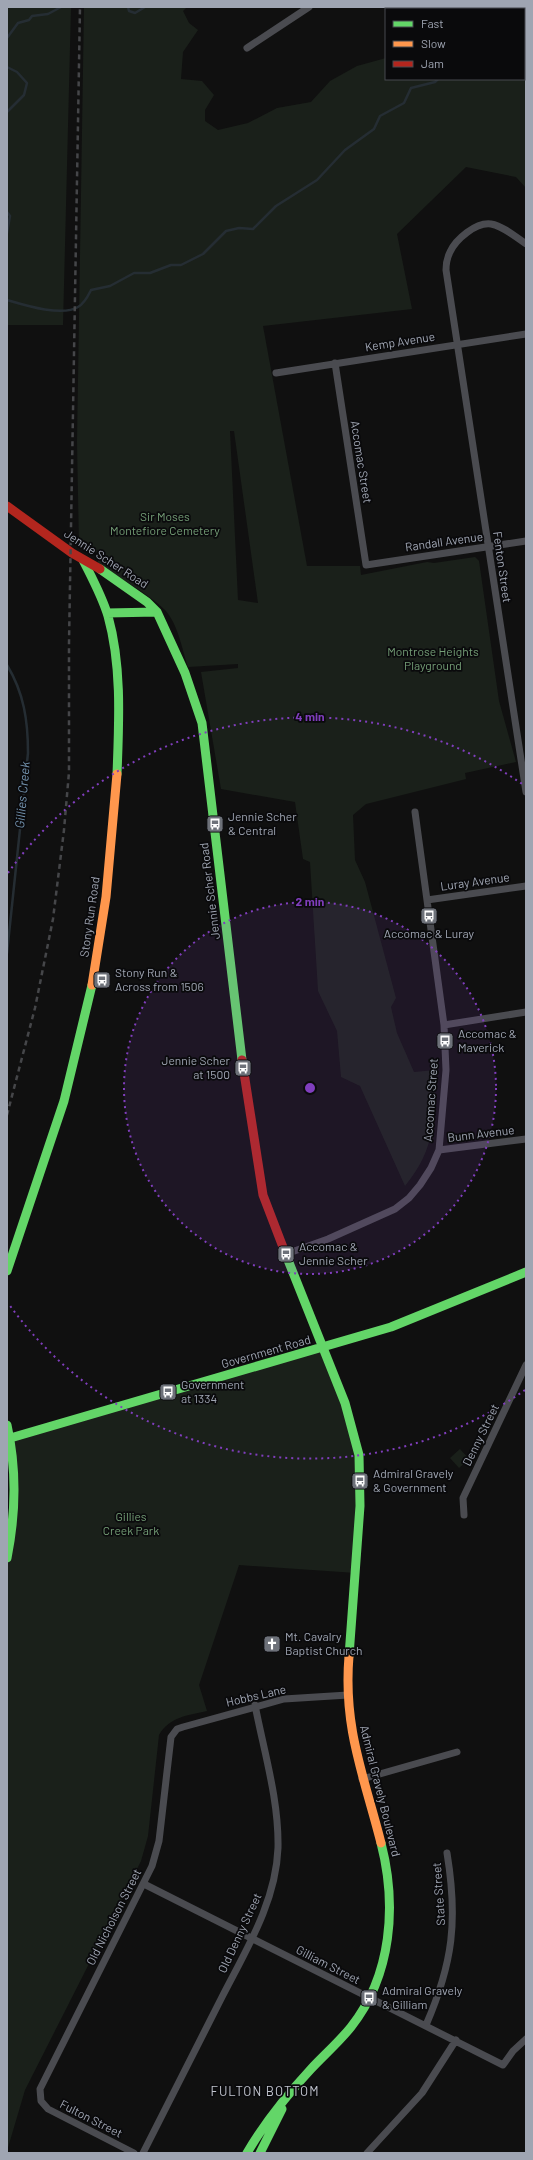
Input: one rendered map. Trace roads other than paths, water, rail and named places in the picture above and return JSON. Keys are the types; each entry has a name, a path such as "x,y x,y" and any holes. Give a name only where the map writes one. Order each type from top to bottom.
{"street":[{"path":"247,48 309,7"},
{"name":"Fenton Street","path":"526,244 494,225 484,224 471,231 452,249 447,261 446,270 526,792"},
{"name":"Kemp Avenue","path":"276,373 526,334"},
{"name":"Accomac Street","path":"335,363 366,565"},
{"name":"Jennie Scher Road","path":"7,506 83,560 116,579 147,602 157,612 185,673 202,723 246,1090 263,1195 321,1348"},
{"name":"Randall Avenue","path":"366,565 526,541"},
{"name":"Stony Run Road","path":"7,1271 71,1075 86,1012 107,888 114,820 118,717 116,662 107,613 83,560"},
{"path":"107,613 157,612"},
{"name":"Accomac Street","path":"286,1254 328,1239 395,1209 409,1198 420,1185 431,1168 439,1150 446,1070 444,1025 415,812"},
{"name":"Luray Avenue","path":"426,900 526,886"},
{"path":"444,1025 526,1012"},
{"name":"Bunn Avenue","path":"439,1150 526,1139"},
{"name":"Government Road","path":"9,1438 391,1327 526,1272"},
{"name":"Admiral Gravely Boulevard","path":"247,2153 262,2127 289,2094 340,2040 369,1998 380,1972 387,1945 390,1903 387,1867 351,1735 348,1695 347,1676 360,1513 359,1456 350,1418 321,1348"},
{"name":"Denny Street","path":"464,1515 463,1498 526,1365"},
{"path":"7,1425 16,1495 14,1520 7,1558"},
{"name":"Hobbs Lane","path":"173,1732 183,1726 255,1705 284,1699 348,1695"},
{"name":"Old Denny Street","path":"143,2153 252,1938 268,1900 276,1865 278,1848 276,1812 255,1705"},
{"name":"Old Nicholson Street","path":"41,2101 42,2085 152,1866 159,1841 169,1743 173,1732"},
{"path":"362,1779 456,1752"},
{"name":"State Street","path":"426,2026 444,1978 453,1933 452,1885 447,1853"},
{"name":"Gilliam Street","path":"144,1884 503,2065 513,2050 526,2039"},
{"path":"367,2153 422,2093 456,2040"},
{"name":"Admiral Gravely Boulevard","path":"260,2153 289,2094"},
{"name":"Fulton Street","path":"41,2101 48,2109 134,2153"}],"waterway":[{"path":"7,38 18,23 29,20 32,16 48,14 61,7"},
{"path":"128,7 129,11 135,13 145,7"},
{"name":"Gillies Creek","path":"7,67 17,72 27,83 24,95 7,112"},
{"path":"7,300 43,309 63,311 71,310 83,304 91,290 110,286 134,273 150,273 171,265 181,265 203,254 226,231 239,228 253,229 276,206 317,180 345,150 374,129 380,116 404,103 411,88 435,82 437,80"},
{"name":"Gillies Creek","path":"7,212 10,216 7,233"},
{"name":"Gillies Creek","path":"7,665 17,686 24,708 28,753 7,953"}],"railway":[{"path":"7,1115 35,1008 53,919 64,830 69,772 69,643 80,7"}],"place":[{"name":"Jennie Scher & Central","path":"215,824"},
{"name":"Accomac & Luray","path":"429,916"},
{"name":"Stony Run & Across from 1506","path":"102,980"},
{"name":"Accomac & Maverick","path":"445,1041"},
{"name":"Jennie Scher at 1500","path":"243,1068"},
{"name":"Accomac & Jennie Scher","path":"286,1254"},
{"name":"Government at 1334","path":"168,1392"},
{"name":"Admiral Gravely & Government","path":"360,1481"},
{"name":"Mt. Cavalry Baptist Church","path":"272,1644"},
{"name":"Admiral Gravely & Gilliam","path":"369,1998"}],"district":[{"name":"FULTON BOTTOM","path":"265,2091"}],"park label":[{"name":"Sir Moses Montefiore Cemetery","path":"165,524"},
{"name":"Montrose Heights Playground","path":"433,659"},
{"name":"Gillies Creek Park","path":"131,1524"}]}
